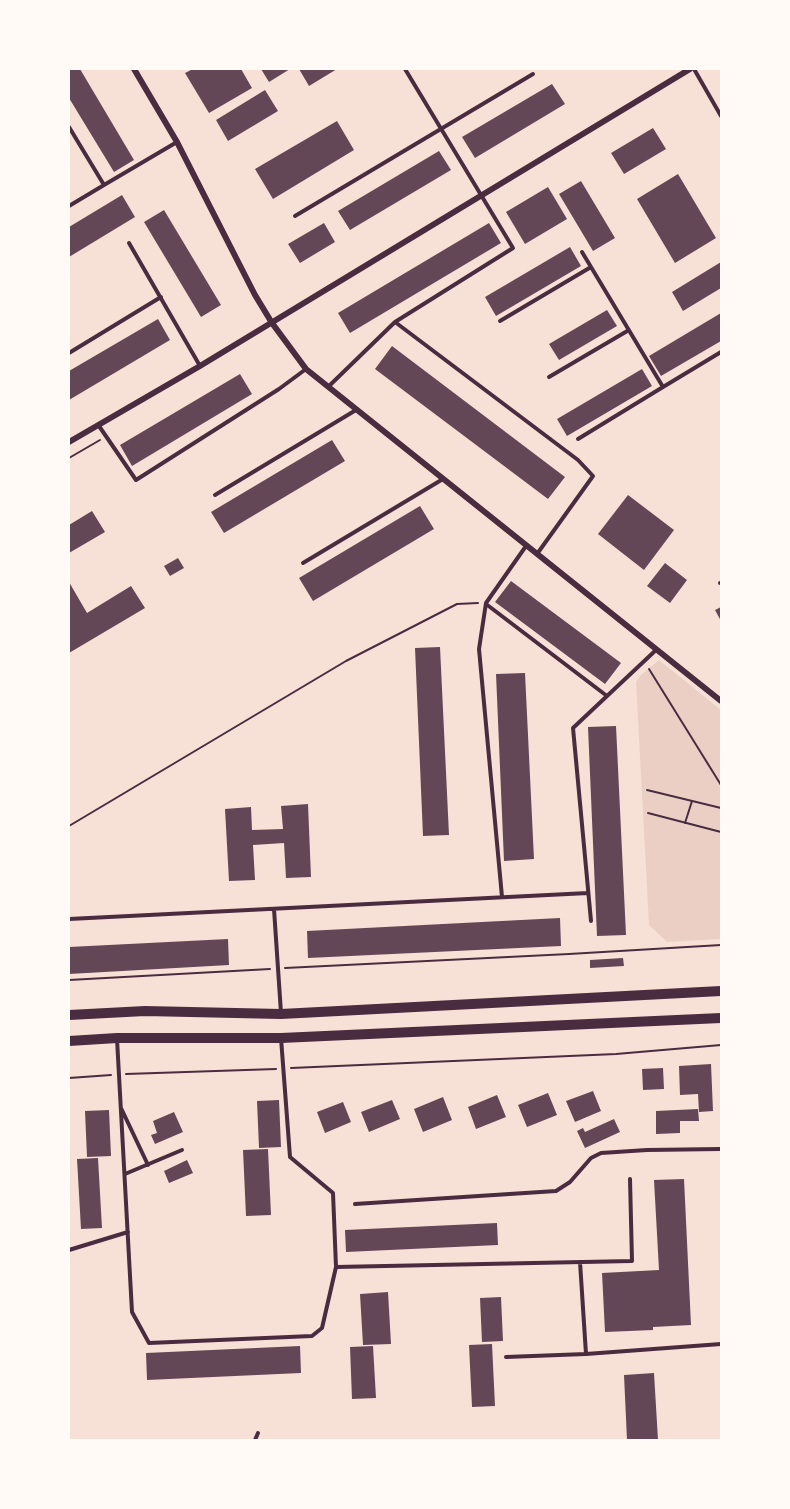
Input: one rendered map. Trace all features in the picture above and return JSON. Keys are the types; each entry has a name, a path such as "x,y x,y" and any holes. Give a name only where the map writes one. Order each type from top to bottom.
{"street":[{"path":"134,69 177,142 255,294 272,323 306,369 721,701"},
{"path":"69,442 272,323 692,69"},
{"path":"69,1015 145,1011 281,1014 721,991"},
{"path":"69,1041 117,1038 281,1038 721,1018"}],"lane":[{"path":"328,387 395,322 513,248 405,69"},
{"path":"692,69 721,116"},
{"path":"295,216 533,74"},
{"path":"69,127 105,185"},
{"path":"69,206 177,142"},
{"path":"129,243 200,366"},
{"path":"582,252 663,387"},
{"path":"500,321 591,267"},
{"path":"69,352 161,297"},
{"path":"395,322 578,460 592,476 537,554"},
{"path":"549,377 629,330"},
{"path":"578,439 721,352"},
{"path":"98,425 136,480 279,389 306,369"},
{"path":"214,495 357,410"},
{"path":"303,562 443,479"},
{"path":"502,897 479,649 486,603 526,546"},
{"path":"486,603 607,696"},
{"path":"591,921 573,728 656,650"},
{"path":"69,920 588,893"},
{"path":"274,909 281,1014"},
{"path":"117,1038 132,1312 149,1343 312,1336 318,1333 324,1322 336,1267 333,1193 290,1157 281,1038"},
{"path":"120,1106 148,1165"},
{"path":"355,1204 556,1191 570,1182 591,1158 601,1153 721,1149"},
{"path":"124,1174 182,1150"},
{"path":"336,1267 632,1261 630,1179"},
{"path":"69,1250 128,1232"},
{"path":"580,1262 586,1354"},
{"path":"506,1357 586,1354 721,1344"},
{"path":"255,1440 258,1433"}],"path":[{"path":"69,458 106,437"},
{"path":"69,826 346,661 457,603 486,603"},
{"path":"645,661 721,785"},
{"path":"647,790 721,808"},
{"path":"685,823 692,801"},
{"path":"648,813 721,832"},
{"path":"69,980 721,945"},
{"path":"69,1078 616,1054 721,1045"}],"shaded area":[{"path":"659,660 721,710 721,939 667,942 649,925 636,682"}],"building":[{"path":"69,69 80,69 134,160 114,172 69,98"},
{"path":"193,69 241,69 252,88 209,113 185,73"},
{"path":"261,69 290,69 269,82"},
{"path":"299,69 337,69 309,86"},
{"path":"552,84 565,104 475,158 462,137"},
{"path":"265,90 278,111 228,141 216,120"},
{"path":"337,121 354,150 273,199 255,169"},
{"path":"653,128 666,149 624,174 611,153"},
{"path":"439,151 451,170 350,230 338,211"},
{"path":"678,174 716,238 675,263 637,199"},
{"path":"581,181 615,238 593,251 559,194"},
{"path":"548,187 567,219 525,244 506,212"},
{"path":"122,195 135,217 69,257 69,227"},
{"path":"164,210 221,305 201,317 144,222"},
{"path":"324,223 335,242 300,263 288,244"},
{"path":"489,223 501,243 350,333 338,313"},
{"path":"570,247 581,266 496,316 485,297"},
{"path":"721,262 721,288 683,311 672,292"},
{"path":"607,310 617,326 559,360 549,344"},
{"path":"721,313 721,341 661,376 649,356"},
{"path":"158,319 170,340 69,400 69,371"},
{"path":"392,346 565,477 548,499 375,369"},
{"path":"642,369 652,386 567,436 557,419"},
{"path":"240,374 252,394 132,466 120,445"},
{"path":"332,440 345,461 224,533 211,512"},
{"path":"628,495 674,530 644,570 598,534"},
{"path":"420,506 434,529 313,601 299,578"},
{"path":"92,511 105,532 69,553 69,525"},
{"path":"178,558 184,568 170,576 164,566"},
{"path":"665,563 687,580 670,603 647,586"},
{"path":"511,581 621,663 605,684 495,602"},
{"path":"69,582 87,613 131,586 145,608 69,653"},
{"path":"721,607 721,621 715,610"},
{"path":"440,647 449,835 423,836 415,648"},
{"path":"525,673 534,859 504,861 496,674"},
{"path":"616,726 626,935 597,936 588,727"},
{"path":"308,804 311,877 286,878 284,843 253,845 255,880 229,881 225,809 251,807 252,830 283,829 281,806"},
{"path":"560,918 561,946 308,958 307,931"},
{"path":"228,939 229,965 69,974 69,947"},
{"path":"623,958 624,966 590,968 590,960"},
{"path":"711,1064 713,1111 699,1112 698,1094 680,1095 679,1066"},
{"path":"663,1068 664,1089 643,1090 642,1069"},
{"path":"593,1091 601,1111 575,1122 566,1101"},
{"path":"548,1093 557,1115 527,1127 518,1105"},
{"path":"497,1095 506,1117 476,1129 468,1107"},
{"path":"443,1097 452,1120 423,1132 414,1109"},
{"path":"279,1100 281,1147 259,1148 257,1101"},
{"path":"392,1100 400,1119 369,1132 361,1112"},
{"path":"343,1102 351,1122 325,1133 317,1112"},
{"path":"698,1109 699,1121 680,1121 680,1133 656,1134 656,1111"},
{"path":"109,1110 111,1156 87,1157 85,1111"},
{"path":"174,1112 183,1132 155,1144 151,1135 157,1133 153,1121"},
{"path":"614,1119 620,1132 585,1148 577,1131 583,1128 585,1132"},
{"path":"268,1149 271,1215 246,1216 243,1150"},
{"path":"98,1158 102,1228 81,1229 77,1159"},
{"path":"187,1160 193,1173 169,1183 164,1171"},
{"path":"684,1179 691,1325 653,1327 653,1330 605,1332 602,1273 659,1270 654,1180"},
{"path":"497,1223 498,1245 346,1252 345,1230"},
{"path":"388,1292 391,1344 363,1345 360,1294"},
{"path":"501,1297 503,1341 482,1342 480,1298"},
{"path":"492,1344 495,1406 472,1407 469,1345"},
{"path":"300,1346 301,1373 147,1380 146,1353"},
{"path":"373,1346 376,1398 352,1399 350,1347"},
{"path":"654,1373 658,1440 627,1440 624,1375"}]}
